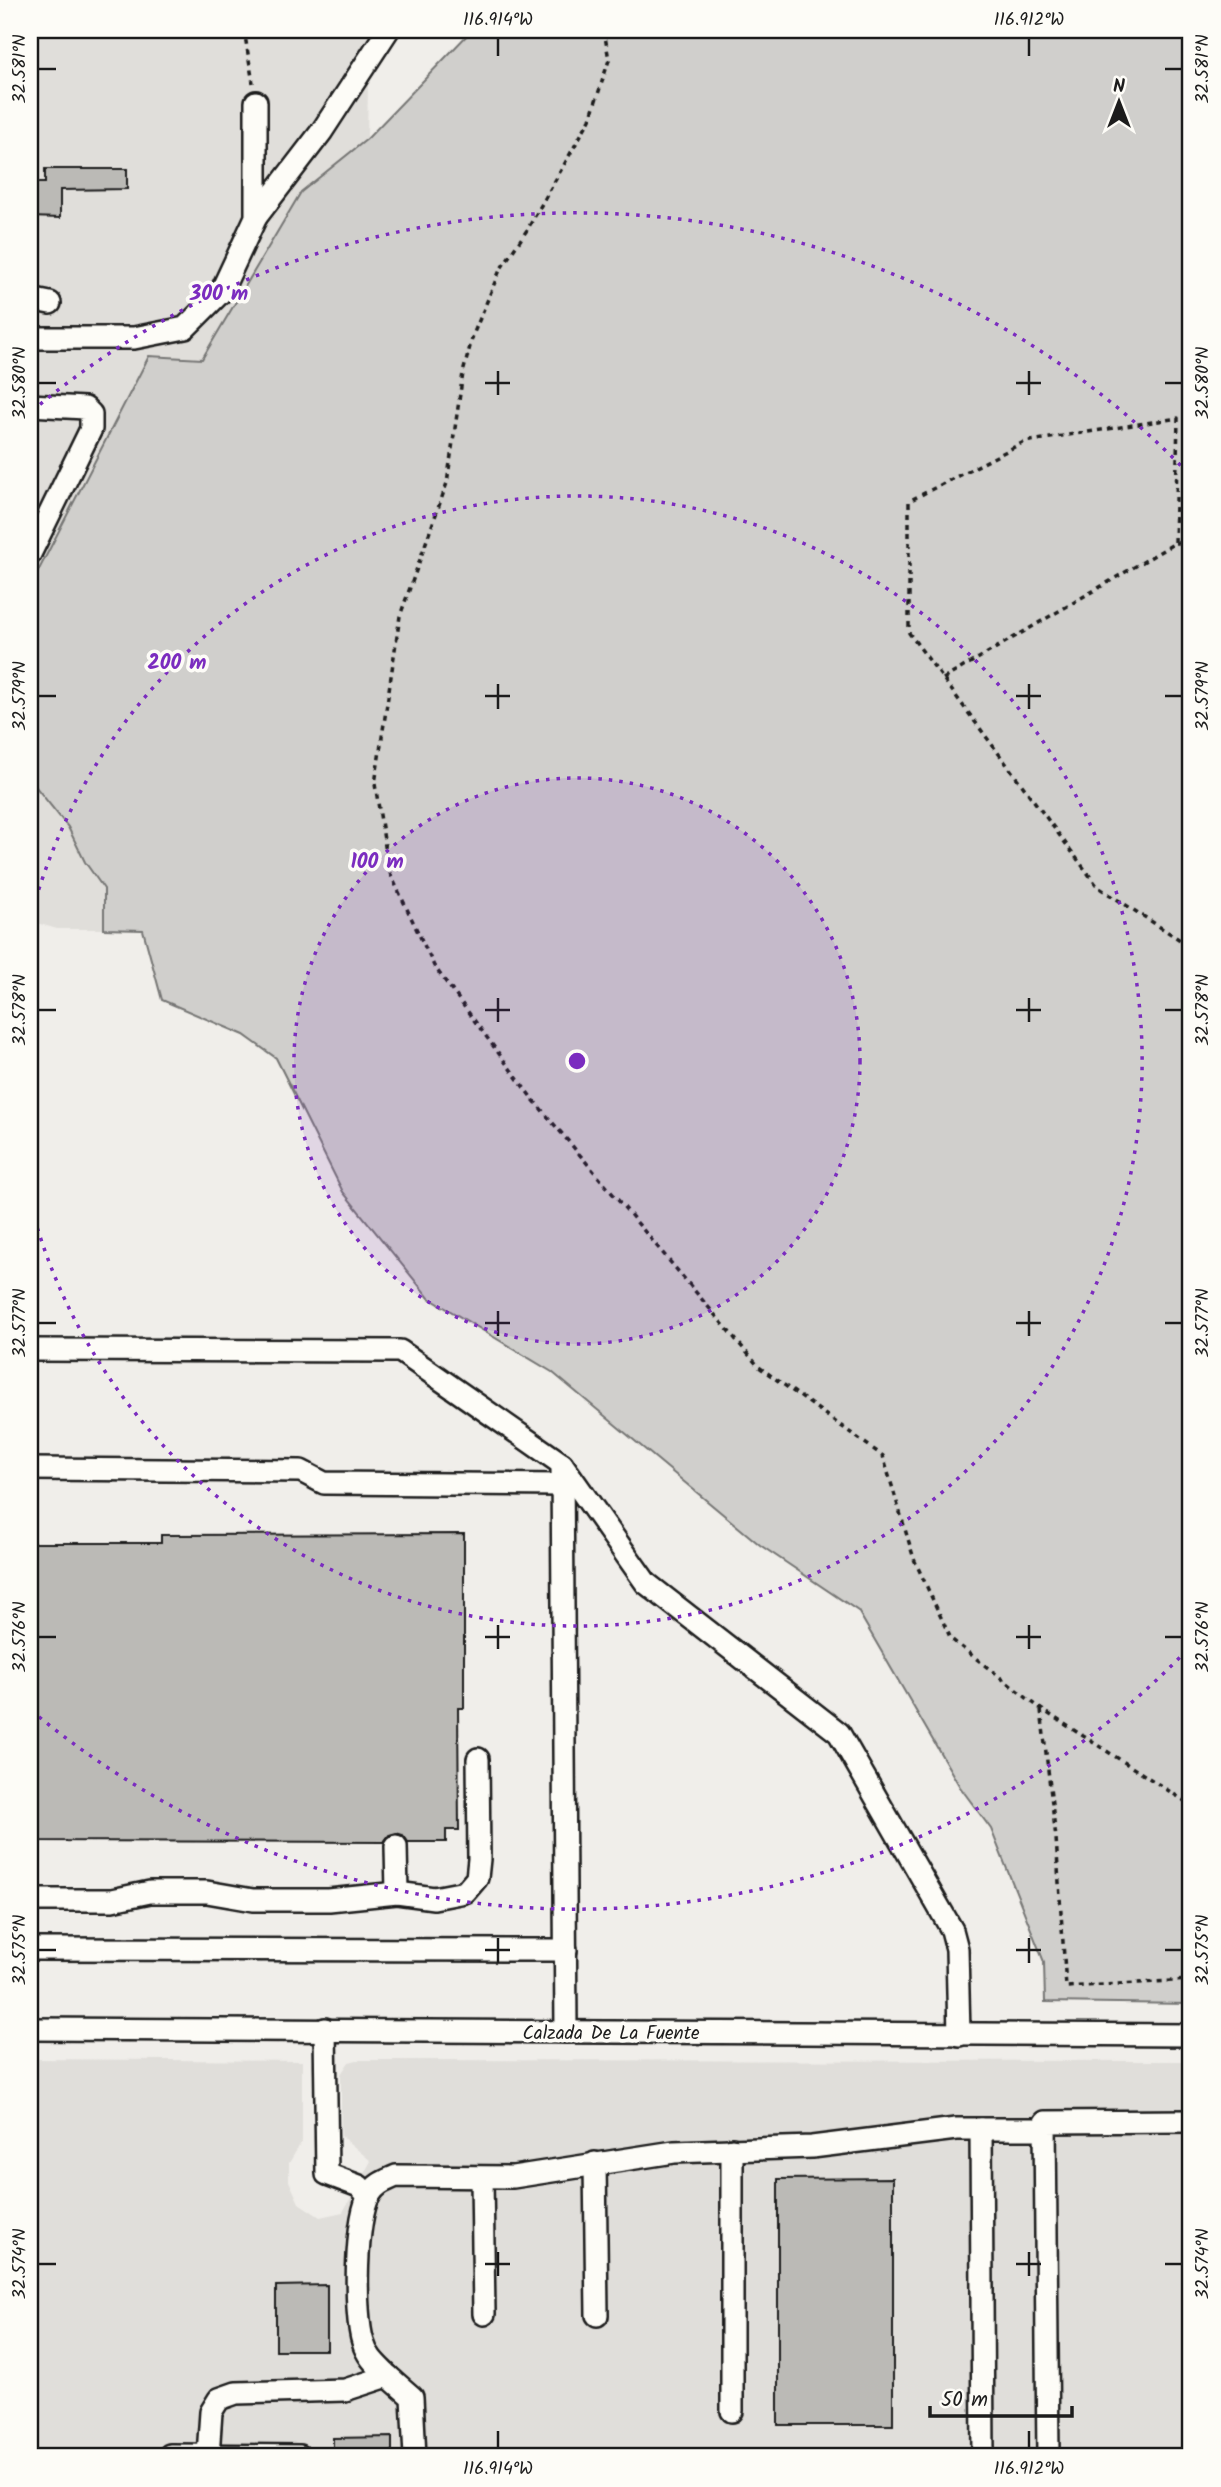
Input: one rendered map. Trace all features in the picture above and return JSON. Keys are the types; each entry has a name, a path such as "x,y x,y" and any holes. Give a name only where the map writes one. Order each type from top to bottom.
{"street":[{"path":"30,338 135,338 185,328 221,292 256,217 322,131 388,30"},
{"path":"256,102 256,217"},
{"path":"30,405 85,408 92,414 91,429 30,554"},
{"path":"30,1350 400,1351 563,1475 646,1583 839,1733 951,1930 957,1950 959,2035"},
{"path":"30,1469 301,1471 324,1483 563,1475"},
{"path":"563,1475 566,2032"},
{"path":"30,1900 112,1900 150,1892 207,1892 253,1900 329,1900 397,1893 434,1898 465,1892 477,1878 479,1859 478,1759"},
{"path":"396,1846 397,1893"},
{"path":"30,1949 566,1950"},
{"name":"Calzada De La Fuente","path":"30,2029 1191,2035"},
{"path":"325,2029 327,2174 359,2186 369,2196"},
{"path":"1048,2457 1045,2122 1191,2121"},
{"path":"981,2129 983,2457"},
{"path":"415,2457 412,2397 370,2358 362,2340 359,2223 369,2196 379,2183 396,2176 482,2179 674,2152 812,2147 914,2132 1034,2129"},
{"path":"732,2149 732,2411"},
{"path":"594,2163 597,2315"},
{"path":"482,2179 484,2314"},
{"path":"208,2455 211,2412 219,2399 236,2393 345,2390 388,2375"},
{"path":"170,2455 300,2456"}],"path":[{"path":"244,30 256,102"},
{"path":"604,30 609,60 590,118 527,230 500,270 480,315 463,373 447,482 400,616 375,784 389,871 434,966 531,1097 759,1367 883,1456 914,1559 951,1639 1041,1709 1191,1805"},
{"path":"1175,543 1178,418 1024,442 909,501 909,633 1098,887 1191,947"},
{"path":"943,679 1175,543 1191,543"},
{"path":"1041,1709 1056,1838 1066,1987 1191,1980"}],"shaded area":[{"path":"30,30 369,30 367,139 301,192 202,359 30,587"},
{"path":"472,30 1191,30 1191,2004 1045,2002 1044,1962 991,1829 960,1787 858,1611 760,1545 552,1372 429,1298 343,1192 276,1058 244,1035 162,1000 143,930 104,929 104,889 85,862 68,827 31,781 30,587 149,356 202,359 301,192 367,139"},
{"path":"30,762 32,781 68,827 85,862 104,889 104,929 57,929 30,921"},
{"path":"30,2059 302,2061 302,2141 289,2163 289,2181 299,2203 320,2217 343,2212 371,2161 341,2136 341,2074 349,2062 357,2060 1191,2061 1191,2457 30,2457"}],"building":[{"path":"45,169 127,169 127,189 60,190 60,218 30,217 30,183 45,183"},
{"path":"464,1534 464,1708 458,1708 459,1830 446,1830 446,1842 408,1842 403,1835 396,1833 389,1835 384,1842 30,1841 30,1543 161,1543 161,1535"},
{"path":"893,2178 893,2425 778,2425 778,2179"},
{"path":"327,2285 327,2350 276,2350 276,2286"},
{"path":"392,2437 392,2457 333,2457 333,2438"}]}
